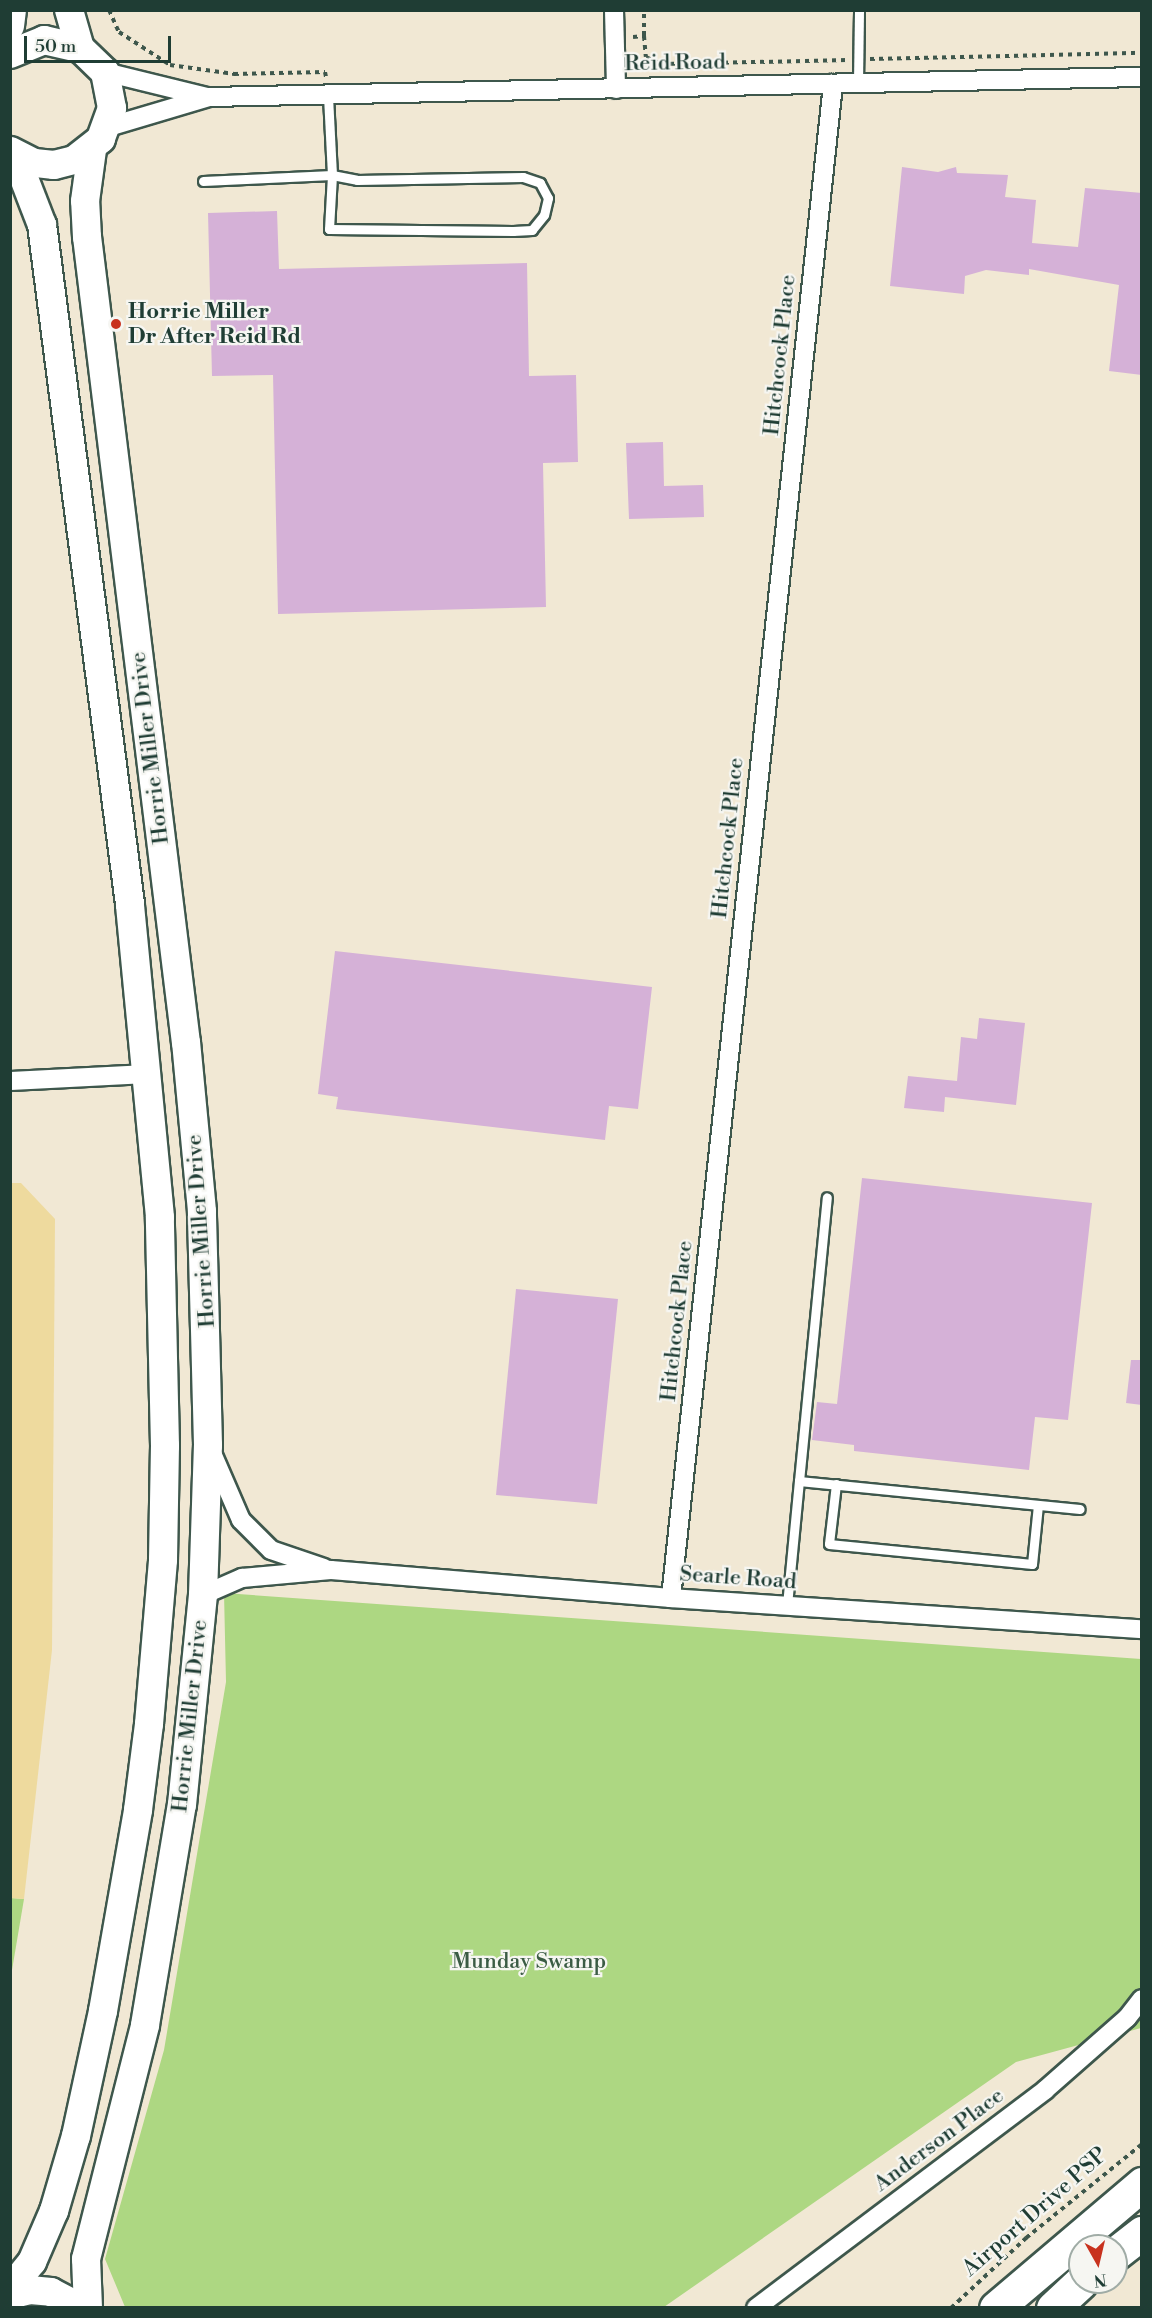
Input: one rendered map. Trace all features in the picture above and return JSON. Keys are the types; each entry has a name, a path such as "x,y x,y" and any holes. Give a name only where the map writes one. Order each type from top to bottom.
{"highway":[{"path":"996,2307 1142,2184"},
{"path":"1128,2244 1142,2233"},
{"path":"1053,2307 1068,2294"}],"main road":[{"path":"10,26 12,10"},
{"path":"69,10 80,48 105,72"},
{"path":"10,54 44,40 80,48"},
{"name":"Horrie Miller Drive","path":"88,2307 86,2259 145,2025 182,1806 203,1595 208,1445 202,1211 184,1031 87,237 85,201 112,90 105,72"},
{"name":"Horrie Miller Drive","path":"13,153 34,163 54,165 74,160 100,138"},
{"name":"Horrie Miller Drive","path":"10,2289 44,2240 76,2136 104,2011 138,1810 149,1724 163,1560 165,1446 160,1217 130,904 46,254 39,215 13,153"},
{"path":"10,2295 30,2290 51,2292 81,2307"}],"street":[{"path":"614,10 616,89"},
{"name":"Reid Road","path":"105,72 208,97 1142,77"},
{"name":"Hitchcock Place","path":"671,1598 833,84"},
{"name":"Reid Road","path":"100,138 208,97"},
{"path":"10,1081 148,1074"},
{"name":"Searle Road","path":"208,1445 241,1520 271,1550 331,1570"},
{"name":"Searle Road","path":"203,1595 242,1578 331,1570 671,1598 1142,1629"},
{"name":"Anderson Place","path":"756,2307 1045,2090 1126,2018 1142,1999"}],"lane":[{"path":"858,83 860,10"},
{"path":"203,181 332,175 368,180 523,177 540,183 548,198 544,215 532,230 335,232 329,229 332,175 328,95"},
{"path":"787,1605 827,1197"},
{"path":"799,1481 1080,1509"},
{"path":"836,1484 830,1544 1032,1564 1038,1505"}],"path":[{"path":"109,10 119,32 170,65 234,74 325,72 328,95"},
{"path":"644,10 646,57 661,64 1142,53"},
{"path":"614,37 644,36"},
{"name":"Airport Drive PSP","path":"951,2307 1044,2222 1142,2144"}],"green space":[{"name":"Munday Swamp","path":"224,1593 1141,1659 1141,2028 1016,2062 664,2307 125,2307 105,2259 164,2050 226,1682"},
{"path":"11,1898 24,1899 11,1976"}],"sand":[{"path":"11,1183 21,1183 55,1219 52,1650 24,1899 10,1898"}],"building":[{"path":"902,167 938,172 956,167 957,173 1008,175 1005,197 1036,200 1032,243 1078,247 1085,188 1142,193 1142,375 1109,371 1119,285 1029,269 1029,275 986,270 965,276 964,294 890,286"},
{"path":"277,211 279,269 527,263 529,376 576,375 578,462 543,463 546,607 278,614 273,375 212,376 208,213"},
{"path":"663,442 664,486 703,485 704,517 629,519 626,443"},
{"path":"335,951 652,987 638,1109 609,1106 605,1140 336,1109 338,1097 318,1094"},
{"path":"979,1018 1025,1023 1016,1105 945,1097 944,1112 904,1108 908,1076 957,1081 961,1037 977,1039"},
{"path":"862,1178 1092,1203 1068,1420 1035,1417 1029,1470 854,1451 854,1445 812,1440 817,1402 837,1404"},
{"path":"516,1289 618,1299 597,1504 496,1495"},
{"path":"1131,1360 1142,1360 1142,1405 1126,1403"}],"place":[{"name":"Horrie Miller Dr After Reid Rd","path":"116,324"}]}
